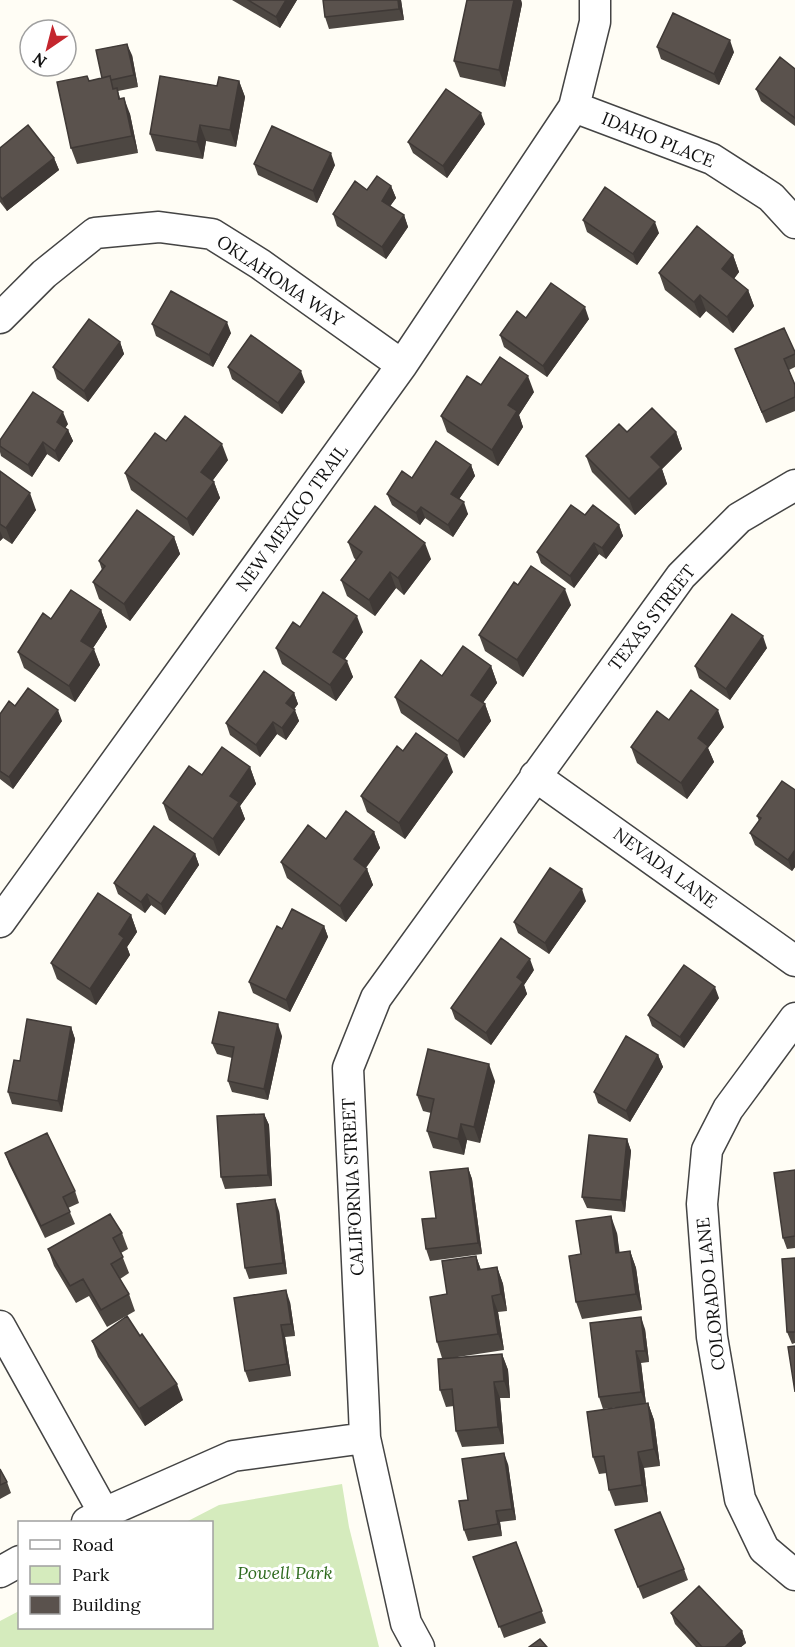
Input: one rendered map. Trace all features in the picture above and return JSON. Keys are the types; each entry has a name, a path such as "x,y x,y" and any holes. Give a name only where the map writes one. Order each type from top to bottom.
{"street":[{"name":"NEW MEXICO TRAIL","path":"0,922 402,365 574,107 595,22 595,0"},
{"name":"IDAHO PLACE","path":"574,107 712,159 771,197 795,223"},
{"name":"OKLAHOMA WAY","path":"0,318 44,274 95,233 159,227 212,234 260,264 402,365"},
{"name":"TEXAS STREET","path":"535,776 681,576 740,519 795,485"},
{"name":"NEVADA LANE","path":"535,776 795,961"},
{"name":"CALIFORNIA STREET","path":"419,1647 406,1623 365,1438 348,1068 376,998 535,776"},
{"name":"COLORADO LANE","path":"795,1018 728,1109 707,1150 702,1204 712,1337 740,1499 764,1549 795,1575"},
{"path":"0,1326 95,1518 233,1455 365,1438"},
{"path":"0,1572 18,1562"}],"green space":[{"name":"Powell Park","path":"342,1484 349,1527 379,1647 0,1647 0,1621 18,1612 18,1629 213,1629 213,1521 188,1521 219,1505"}],"building":[{"path":"248,0 286,0 276,17"},
{"path":"323,0 398,0 399,9 325,17"},
{"path":"467,0 514,0 499,70 454,61"},
{"path":"673,13 730,40 714,74 657,47"},
{"path":"127,44 134,75 111,80 110,76 102,78 96,50"},
{"path":"780,57 795,69 795,118 756,89"},
{"path":"87,76 89,81 110,76 113,89 117,88 119,99 124,98 132,136 71,148 57,82"},
{"path":"160,76 217,86 219,77 239,81 230,130 200,125 197,142 150,134"},
{"path":"446,89 481,113 443,166 408,142"},
{"path":"28,125 54,158 2,199 0,196 0,148"},
{"path":"272,126 331,153 313,191 254,164"},
{"path":"377,176 391,186 382,201 404,215 382,247 333,214 355,181 367,190"},
{"path":"605,187 655,222 633,254 583,220"},
{"path":"697,226 733,255 722,269 748,290 727,317 700,295 694,302 659,273"},
{"path":"551,283 585,307 543,366 500,335 517,311 526,318"},
{"path":"171,291 227,322 209,355 152,324"},
{"path":"89,319 120,342 84,391 53,367"},
{"path":"784,328 795,352 784,359 795,385 795,397 762,412 735,349"},
{"path":"251,335 301,371 278,403 228,367"},
{"path":"500,357 528,376 508,405 517,411 492,450 441,416 467,376 481,385"},
{"path":"33,392 63,412 57,422 68,430 55,451 43,442 28,465 0,446 0,440"},
{"path":"652,408 676,432 651,457 661,467 629,499 586,456 619,424 627,432"},
{"path":"185,416 222,444 201,472 214,482 187,519 125,473 155,433 166,441"},
{"path":"436,441 471,465 451,494 464,502 448,525 421,507 416,513 387,494 402,471 412,478"},
{"path":"0,471 30,493 6,528 0,524"},
{"path":"571,505 585,515 593,505 619,525 602,548 594,543 570,576 537,552"},
{"path":"375,506 425,543 398,578 390,572 369,600 341,580 362,552 348,542"},
{"path":"137,510 174,537 124,604 93,582 105,566 99,561"},
{"path":"531,566 565,589 517,660 479,635 514,582 518,585"},
{"path":"71,590 101,610 81,641 94,649 69,686 18,652 43,613 51,619"},
{"path":"323,592 357,616 333,652 347,661 330,685 276,648 293,622 300,627"},
{"path":"732,614 763,636 726,689 695,666"},
{"path":"463,646 491,666 471,695 485,704 458,741 395,697 421,660 442,676"},
{"path":"264,671 294,693 286,703 295,710 282,728 273,722 256,745 226,723"},
{"path":"28,688 58,710 9,777 0,771 0,714 9,701 15,706"},
{"path":"691,690 718,710 698,738 708,746 681,783 631,747 657,711 669,720"},
{"path":"416,733 447,755 399,823 361,796 397,746 403,751"},
{"path":"222,747 250,767 230,796 239,802 213,839 163,803 189,766 202,775"},
{"path":"782,781 795,790 795,850 788,860 750,833 761,818 757,816"},
{"path":"346,811 374,832 354,859 367,869 340,906 281,862 308,825 326,839"},
{"path":"154,826 195,854 161,904 147,894 141,902 114,883"},
{"path":"550,868 582,889 545,943 514,922"},
{"path":"98,893 131,915 119,934 124,938 90,989 51,963"},
{"path":"292,909 324,926 286,1000 249,982 277,926 282,929"},
{"path":"501,938 530,959 517,977 523,982 486,1033 451,1008"},
{"path":"684,965 715,987 680,1037 648,1015"},
{"path":"219,1012 278,1024 264,1089 228,1081 234,1047 212,1043"},
{"path":"27,1019 71,1027 58,1101 8,1092 14,1060 20,1061"},
{"path":"626,1036 658,1055 626,1111 594,1092"},
{"path":"428,1049 489,1064 474,1127 461,1124 458,1139 427,1131 434,1099 417,1095"},
{"path":"264,1114 268,1175 221,1177 217,1116"},
{"path":"47,1133 75,1191 63,1197 70,1212 41,1226 5,1153"},
{"path":"589,1135 627,1139 621,1200 582,1197"},
{"path":"468,1168 478,1243 426,1249 422,1219 436,1218 430,1172"},
{"path":"795,1170 795,1236 783,1238 774,1173"},
{"path":"275,1199 283,1263 245,1268 237,1204"},
{"path":"110,1214 122,1233 113,1238 123,1257 111,1264 129,1294 101,1310 83,1279 70,1286 48,1249"},
{"path":"611,1216 616,1253 630,1251 636,1294 576,1302 569,1256 581,1254 576,1221"},
{"path":"476,1256 478,1270 497,1267 501,1294 492,1296 498,1334 437,1342 430,1297 447,1294 442,1261"},
{"path":"795,1258 795,1332 787,1332 782,1259"},
{"path":"286,1290 291,1324 281,1325 287,1364 245,1371 234,1298"},
{"path":"127,1316 177,1384 139,1409 92,1341"},
{"path":"641,1317 645,1351 636,1351 641,1392 599,1397 590,1323"},
{"path":"795,1346 795,1392 788,1347"},
{"path":"502,1354 504,1381 494,1382 498,1427 456,1431 452,1389 440,1390 438,1359"},
{"path":"648,1403 654,1449 638,1452 642,1485 609,1490 604,1456 593,1457 587,1412"},
{"path":"504,1453 512,1509 496,1511 498,1524 464,1530 459,1501 468,1500 462,1459"},
{"path":"0,1469 7,1482 0,1485"},
{"path":"660,1512 684,1569 638,1587 615,1530"},
{"path":"516,1542 542,1611 499,1627 473,1557"},
{"path":"699,1586 742,1631 725,1647 702,1647 671,1613"},
{"path":"540,1639 547,1647 529,1647"}]}
